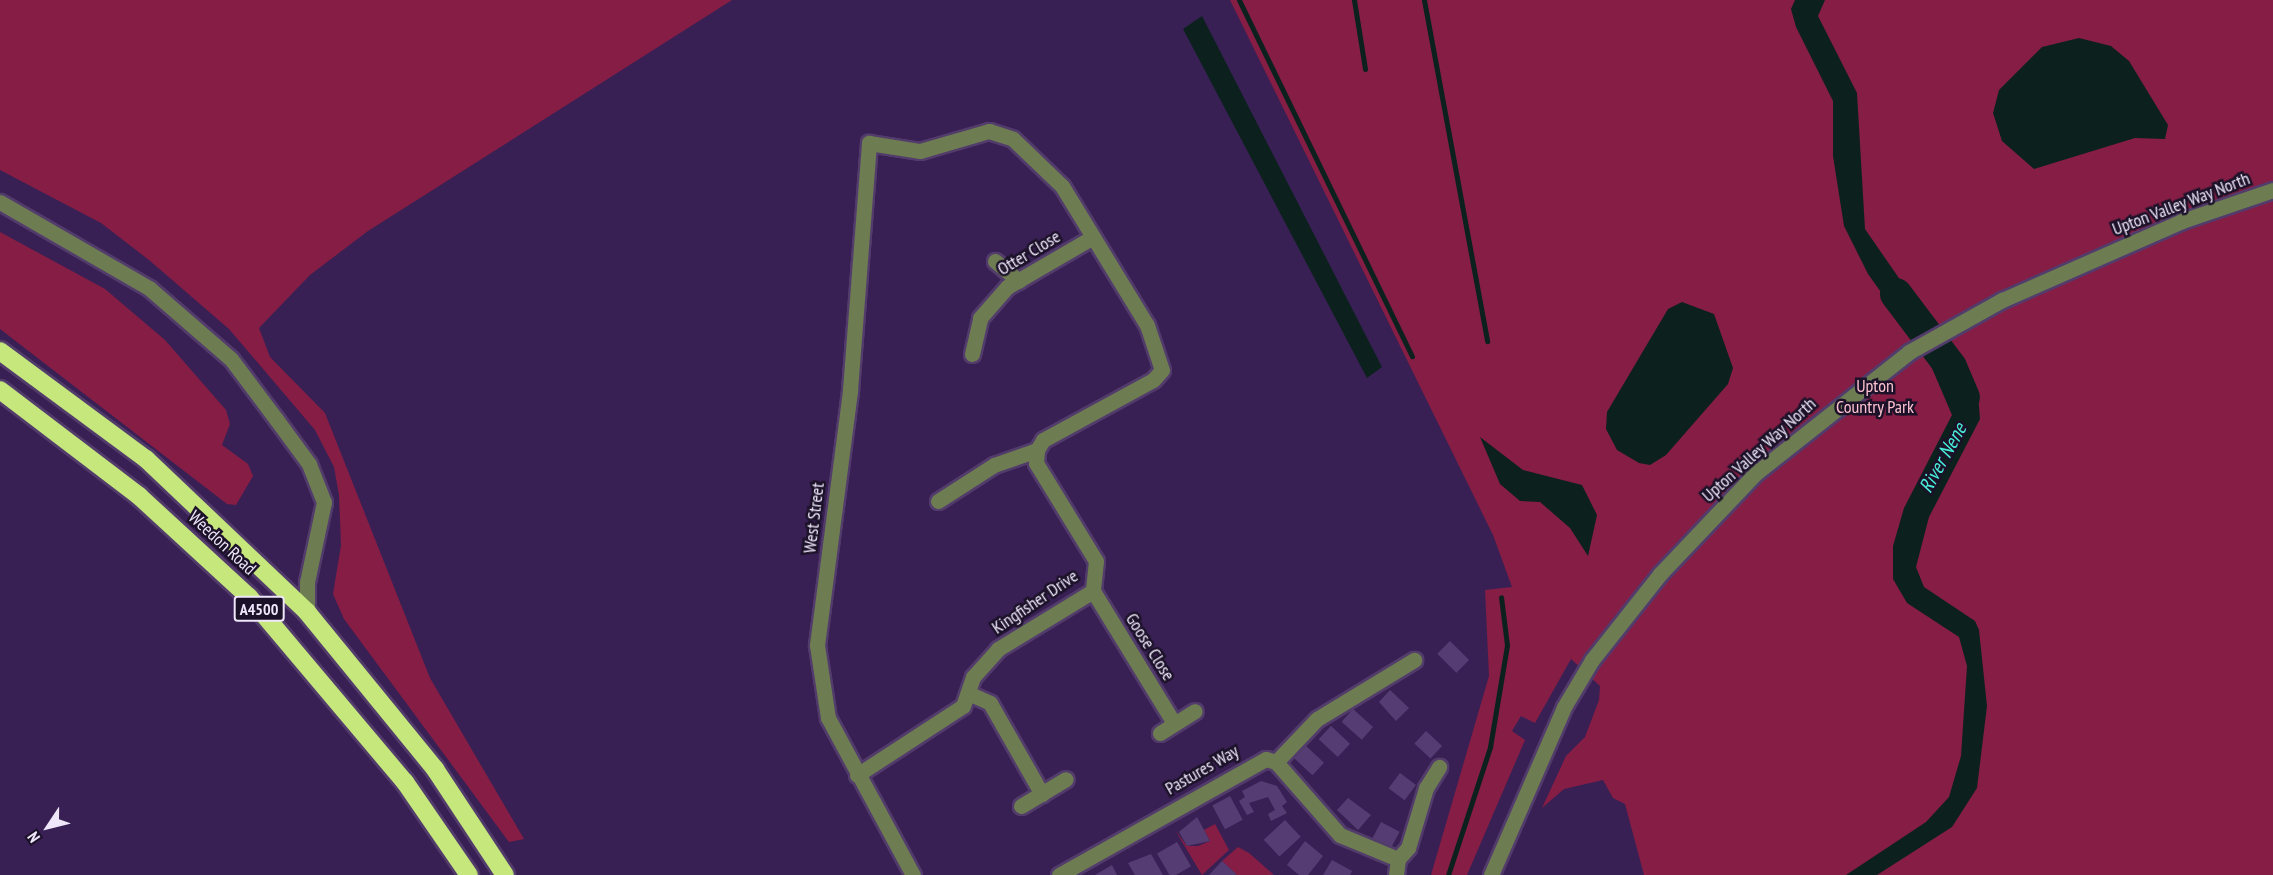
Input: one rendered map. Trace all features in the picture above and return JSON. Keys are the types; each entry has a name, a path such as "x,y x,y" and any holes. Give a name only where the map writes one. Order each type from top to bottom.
{"highway":[{"name":"Weedon Road","path":"0,351 146,459 307,612 435,769 505,875"},
{"name":"Weedon Road","path":"0,390 139,496 249,597 398,773 469,875"}],"street":[{"name":"West Street","path":"913,875 828,718 817,645 850,390 869,143 920,151 989,131 1013,139 1062,186 1093,237"},
{"name":"Upton Valley Way North","path":"1491,875 1564,707 1599,651 1660,574 1697,532 1803,432 1910,352 2061,274 2273,190"},
{"path":"0,202 149,288 231,359 276,419 309,464 324,502 307,582 307,612"},
{"name":"Otter Close","path":"972,354 972,336 989,305 1019,281 1093,237"},
{"path":"938,501 994,465 1037,450 1043,440 1153,380 1162,370 1147,325 1093,237"},
{"path":"995,261 1019,281"},
{"name":"Kingfisher Drive","path":"857,775 922,737 963,706 968,693 998,649 1093,591 1096,561 1036,463 1037,450"},
{"name":"Goose Close","path":"1093,591 1174,723"},
{"path":"1414,660 1317,719 1276,762 1340,836 1397,867 1408,848 1426,788 1439,767"},
{"path":"968,693 990,703 1042,794"},
{"path":"1160,733 1195,711"},
{"name":"Pastures Way","path":"1070,873 1252,763 1276,762"},
{"path":"1021,806 1066,779"}],"green space":[{"path":"0,0 732,0 368,231 310,275 259,328 270,357 325,413 430,678 524,839 509,842 344,619 333,594 341,545 339,495 334,467 315,430 229,329 149,260 101,223 0,170"},
{"name":"Upton Country Park","path":"1230,0 2273,0 2273,875 1644,875 1625,804 1613,798 1603,780 1564,789 1542,808 1566,756 1585,737 1599,700 1600,686 1571,659 1535,723 1521,716 1512,731 1525,740 1467,875 1431,875 1489,676 1485,590 1512,587 1493,535"},
{"path":"0,232 105,289 165,340 226,410 230,424 222,445 248,464 253,476 236,505 227,504 0,329"},
{"path":"1215,824 1229,850 1202,875 1175,830 1187,846 1198,846 1210,841 1204,830"},
{"path":"1238,847 1249,853 1274,875 1237,875 1222,861"}],"water":[{"path":"1795,0 1825,0 1818,16 1857,93 1865,229 1930,323 1911,334 1868,274 1844,226 1833,156 1833,101 1796,27 1791,9"},
{"path":"1202,16 1382,367 1367,378 1183,29"},
{"path":"2079,38 2111,46 2129,61 2168,125 2165,139 2135,138 2034,169 2002,141 1993,113 1999,90 2042,47"},
{"path":"1682,302 1714,314 1733,368 1728,384 1666,455 1650,465 1639,463 1617,450 1606,429 1607,412 1668,309"},
{"path":"1950,354 1978,394 1980,419 1929,517 1916,567 1924,587 1975,621 1979,630 1987,706 1977,788 1952,827 1877,875 1846,875 1926,822 1949,797 1961,756 1967,666 1959,637 1907,603 1893,579 1893,546 1904,508 1952,415 1931,366"},
{"path":"1480,437 1523,470 1582,485 1597,515 1588,556 1570,528 1540,502 1520,501 1500,484"}],"building":[{"path":"1450,641 1469,660 1456,673 1437,654"},
{"path":"1390,690 1409,708 1396,721 1379,702"},
{"path":"1353,709 1373,727 1362,740 1342,722"},
{"path":"1331,726 1350,744 1338,757 1319,739"},
{"path":"1426,731 1442,746 1430,758 1414,743"},
{"path":"1305,745 1324,763 1312,775 1293,757"},
{"path":"1400,773 1416,785 1405,800 1389,788"},
{"path":"1261,781 1277,786 1287,802 1282,806 1287,813 1271,821 1268,814 1275,810 1268,797 1249,803 1254,812 1247,815 1239,801 1245,797 1242,791"},
{"path":"1230,796 1243,820 1225,829 1212,805"},
{"path":"1348,798 1371,815 1358,830 1337,810"},
{"path":"1197,817 1210,841 1187,846 1179,832"},
{"path":"1285,820 1301,837 1279,857 1264,840"},
{"path":"1381,822 1400,832 1391,848 1373,838"},
{"path":"1305,841 1323,856 1308,875 1299,875 1287,865"},
{"path":"1177,842 1191,866 1176,875 1169,875 1157,854"},
{"path":"1151,854 1163,875 1135,875 1128,863"},
{"path":"1332,860 1352,871 1350,875 1323,875"},
{"path":"1222,861 1233,871 1237,875 1209,875"},
{"path":"1112,865 1117,875 1095,875"}],"waterway":[{"path":"1239,0 1412,356"},
{"path":"1354,0 1365,69"},
{"path":"1424,0 1487,341"},
{"name":"River Nene","path":"1896,294 1951,367 1964,397"},
{"path":"1448,875 1490,747 1507,645 1501,597"}]}
